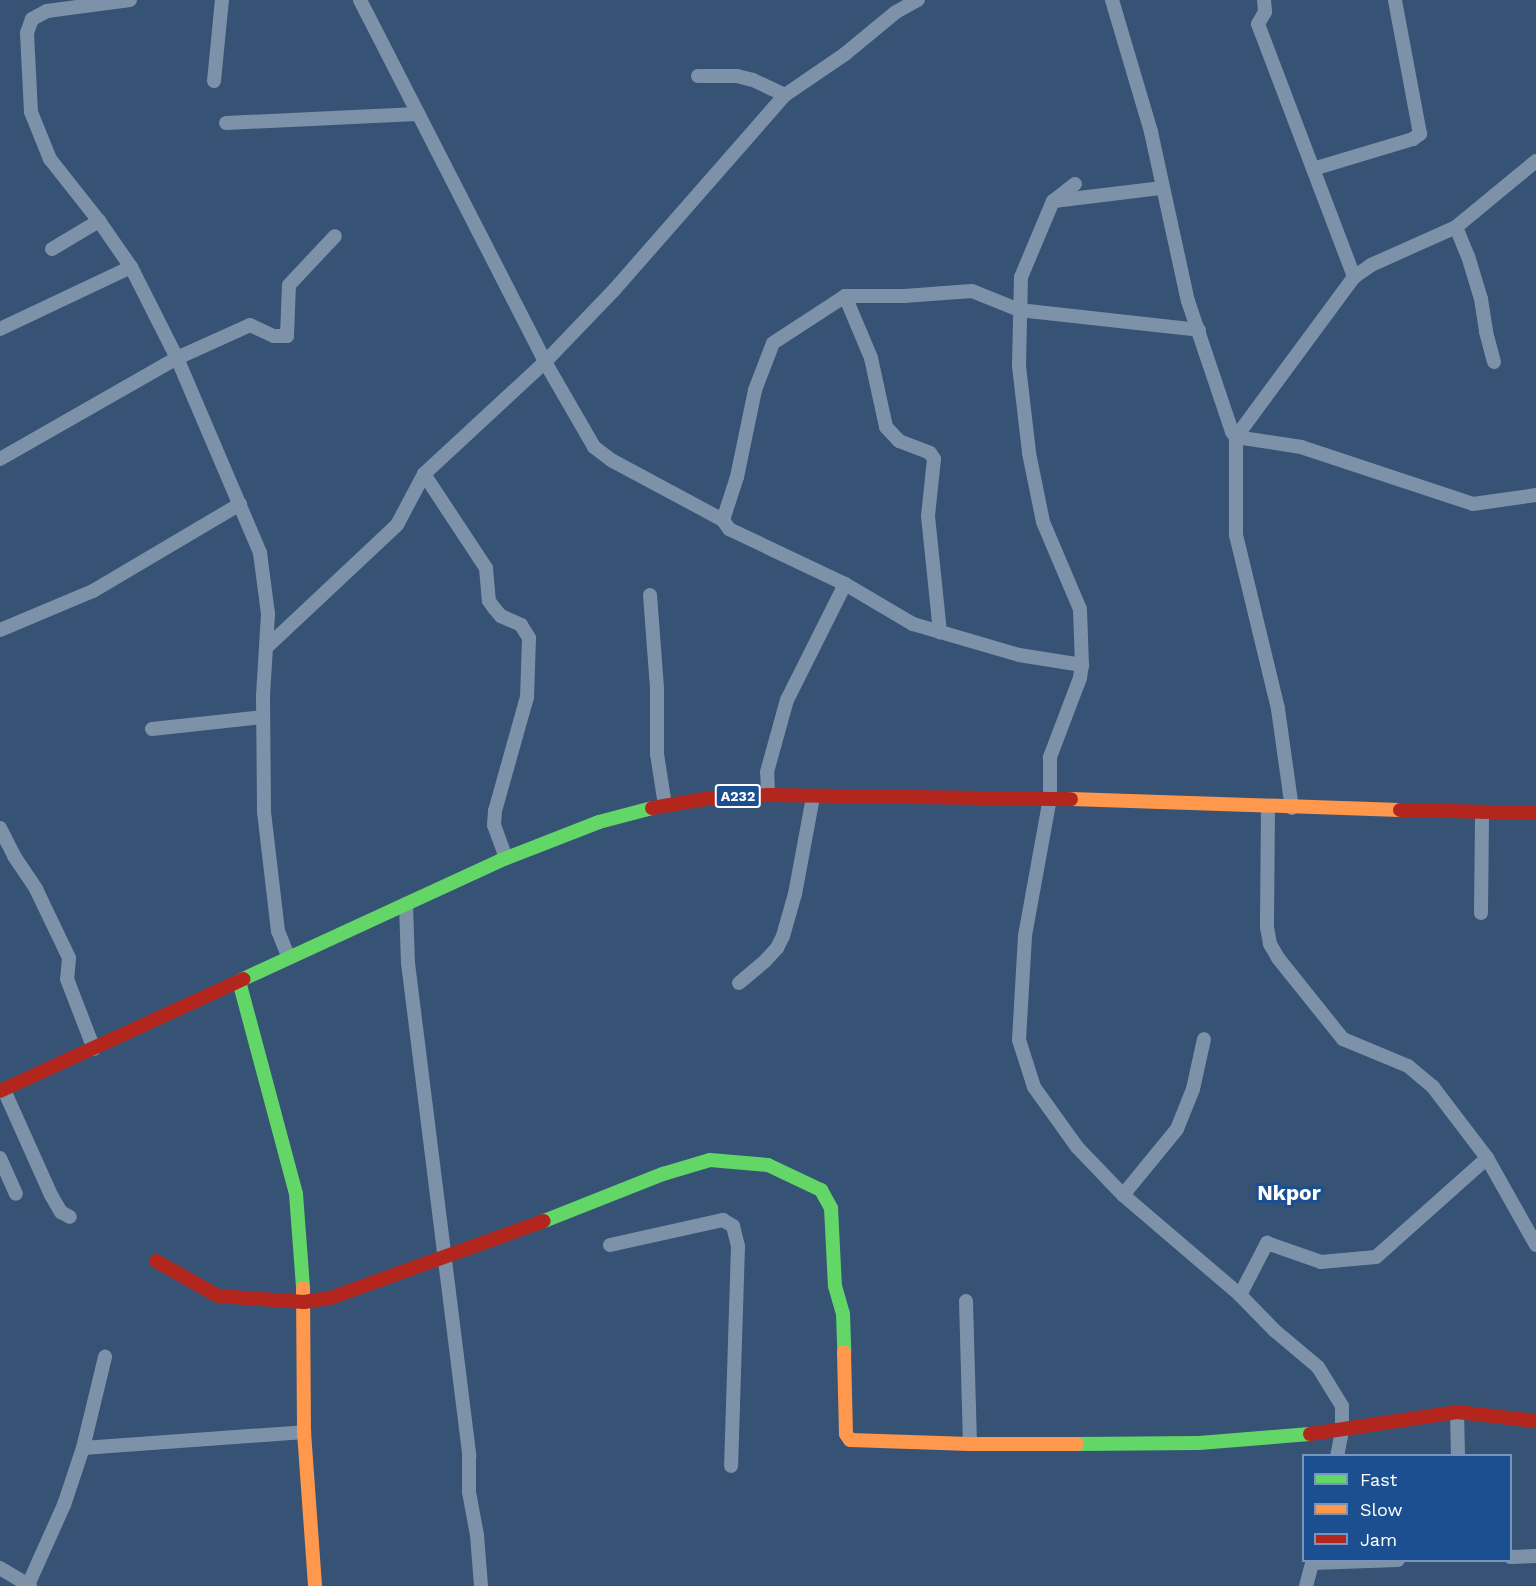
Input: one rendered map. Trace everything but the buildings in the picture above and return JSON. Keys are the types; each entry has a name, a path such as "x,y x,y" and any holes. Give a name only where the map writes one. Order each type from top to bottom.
{"street":[{"path":"130,0 47,11 32,19 27,33 30,112 50,159 99,221 131,267 177,358 260,553 268,614 268,646 262,717 264,812 269,874 278,931 289,958"},
{"path":"214,81 222,0"},
{"path":"360,0 545,362 594,447 611,460 723,520 729,529 845,584 914,624 1019,655 1082,665"},
{"path":"268,646 397,525 424,474 545,362 615,289 784,95 845,54 896,12 918,0"},
{"path":"1112,0 1151,132 1188,301 1232,432 1236,437 1301,447 1473,504 1536,495"},
{"path":"1264,0 1265,12 1258,24 1354,277"},
{"path":"1313,169 1413,140 1420,134 1395,0"},
{"path":"698,76 737,76 753,80 784,95"},
{"path":"226,123 417,114"},
{"path":"1292,808 1278,709 1236,535 1236,437 1354,277 1371,265 1456,227 1536,161"},
{"path":"1075,184 1053,201 1021,277 1019,366 1029,453 1043,522 1080,609 1082,665 1080,678 1050,757 1050,798 1025,936 1019,1040 1034,1087 1077,1147 1123,1195 1240,1295 1274,1330 1318,1367 1342,1406 1342,1431 1337,1454"},
{"path":"1053,201 1162,188"},
{"path":"52,249 99,221"},
{"path":"1456,227 1468,256 1481,299 1494,362"},
{"path":"0,458 177,358 250,325 274,336 287,336 289,285 335,236"},
{"path":"0,329 131,267"},
{"path":"723,520 737,477 755,390 773,343 845,296 904,296 972,291 1019,310 1199,330"},
{"path":"845,296 871,358 886,427 899,441 930,453 934,459 928,516 940,632"},
{"path":"424,474 486,568 489,600 494,608 501,616 521,625 529,638 526,697 495,811 494,825 506,858"},
{"path":"0,630 93,591 240,504"},
{"path":"768,795 767,772 787,700 845,584"},
{"path":"650,595 657,689 657,753 665,805"},
{"path":"152,729 262,717"},
{"name":"A232","path":"2,1090 506,858 599,822 665,805 705,799 768,795 1050,798 1292,808 1536,813"},
{"path":"739,983 765,961 777,948 783,936 795,894 813,797"},
{"path":"1268,807 1266,927 1270,944 1278,958 1343,1039 1408,1066 1433,1087 1488,1158 1536,1245"},
{"path":"1481,913 1482,812"},
{"path":"0,828 14,856 36,889 69,958 67,979 94,1049"},
{"path":"406,904 408,963 442,1258 468,1456 469,1492 477,1535 482,1586"},
{"path":"239,981 296,1194 304,1302 304,1432 315,1586"},
{"path":"1123,1195 1177,1129 1193,1089 1204,1039"},
{"path":"2,1090 51,1195 62,1212 70,1217"},
{"path":"0,1158 16,1194"},
{"path":"1240,1295 1267,1243 1321,1262 1376,1257 1488,1158"},
{"path":"156,1260 218,1296 304,1302 330,1298 592,1204 663,1174 710,1160 768,1166 821,1190 831,1208 835,1286 843,1314 846,1434 850,1440 970,1444 1199,1443 1342,1431 1457,1412 1536,1421"},
{"path":"609,1245 723,1220 733,1226 738,1246 731,1466"},
{"path":"966,1301 970,1444"},
{"path":"0,1568 29,1585 64,1505 83,1448 105,1357"},
{"path":"1457,1412 1458,1454"},
{"path":"83,1448 304,1432"},
{"path":"1512,1557 1536,1556"},
{"path":"1306,1586 1312,1562"}],"traffic: fast":[{"path":"243,979 499,861 599,822 652,808"},
{"path":"239,981 296,1194 303,1288"},
{"path":"544,1221 663,1174 710,1160 768,1165 821,1190 831,1208 835,1286 843,1314 844,1352"},
{"path":"1077,1444 1199,1443 1310,1434"}],"traffic: slow":[{"path":"1071,799 1400,810"},
{"path":"303,1288 304,1432 315,1586"},
{"path":"844,1352 846,1434 850,1440 970,1444 1077,1444"}],"traffic: jam":[{"path":"652,808 705,799 768,795 1071,799"},
{"path":"1400,810 1536,813"},
{"path":"0,1091 243,979"},
{"path":"156,1261 218,1296 304,1302 330,1298 544,1221"},
{"path":"1310,1434 1457,1412 1536,1421"}],"district":[{"name":"Nkpor","path":"1289,1193"}]}
